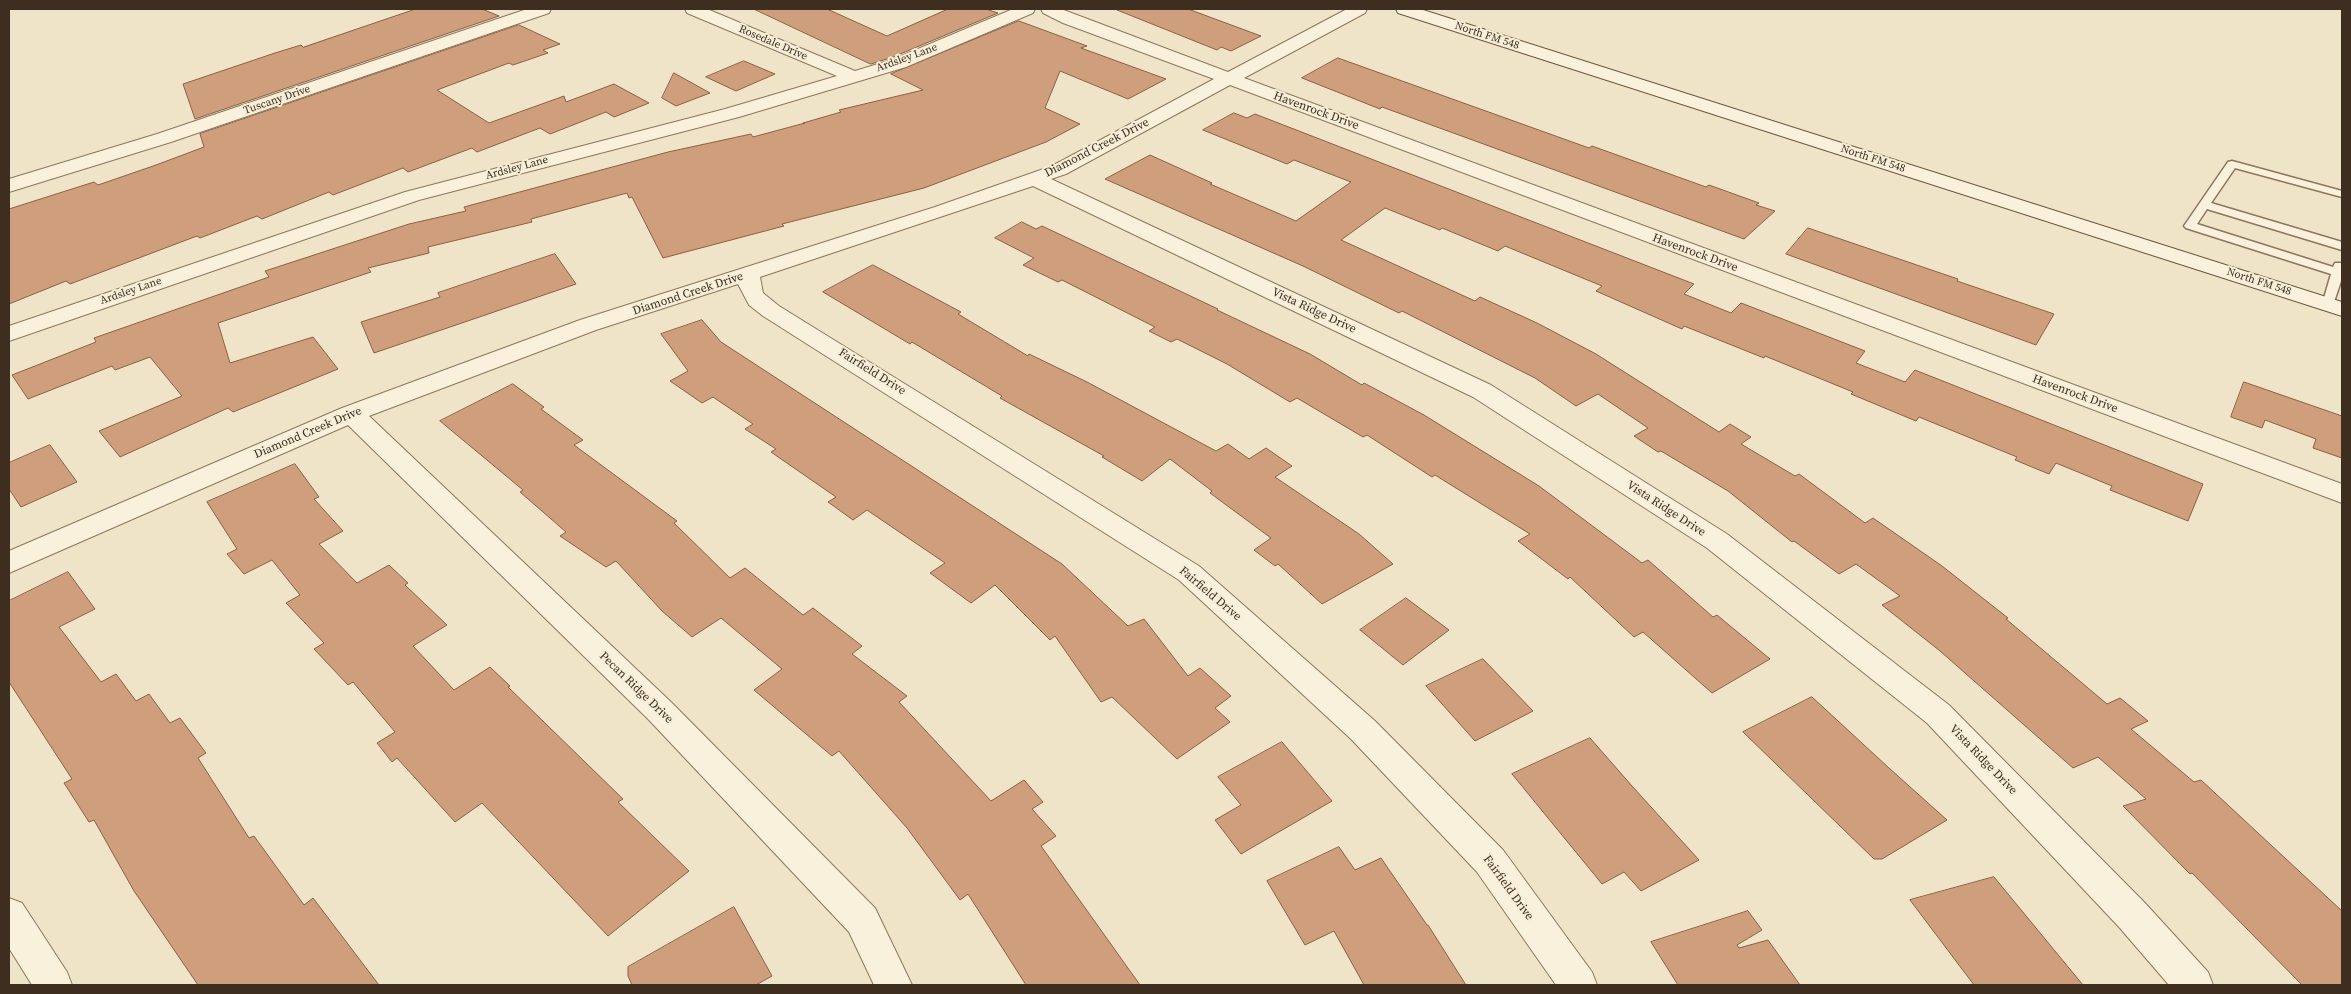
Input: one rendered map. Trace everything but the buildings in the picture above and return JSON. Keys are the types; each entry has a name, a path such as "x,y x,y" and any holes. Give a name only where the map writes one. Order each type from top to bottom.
{"street":[{"name":"Tuscany Drive","path":"9,186 164,138 543,9"},
{"name":"Rosedale Drive","path":"693,9 854,77"},
{"name":"Ardsley Lane","path":"9,334 130,290 412,196 732,112 900,63 1027,9"},
{"name":"Havenrock Drive","path":"1049,9 1069,19 2342,494"},
{"name":"Diamond Creek Drive","path":"9,563 351,414 588,325 942,212 1058,170 1358,9"},
{"name":"North FM 548","path":"1404,9 2335,307"},
{"name":"Vista Ridge Drive","path":"1034,179 1482,390 1717,541 1938,714 2132,915 2194,985"},
{"name":"Fairfield Drive","path":"748,274 748,286 758,303 796,325 1189,573 1362,730 1490,861 1578,985"},
{"name":"Pecan Ridge Drive","path":"351,414 660,710 862,920 893,985"},
{"path":"9,916 53,985"}],"lane":[{"path":"2342,194 2232,164 2190,226 2276,240 2307,250 2342,246"},
{"path":"2205,205 2276,240 2307,250 2339,271 2335,307"}]}
